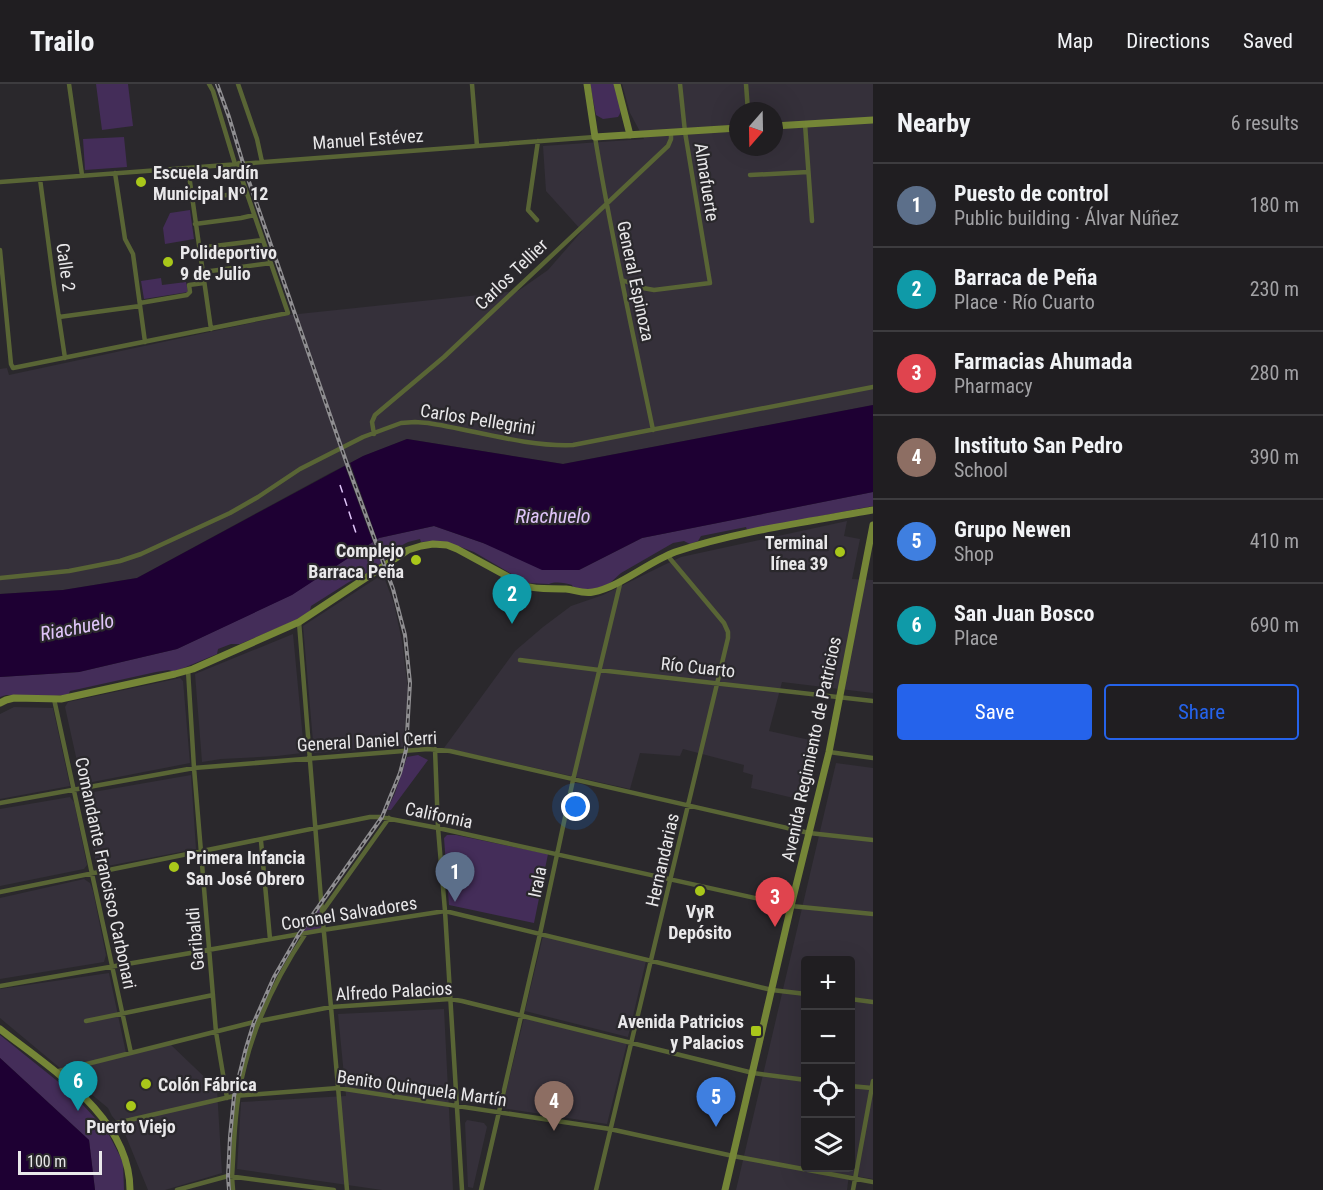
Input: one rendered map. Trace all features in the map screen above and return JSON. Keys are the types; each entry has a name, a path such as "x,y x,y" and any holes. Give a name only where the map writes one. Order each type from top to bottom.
{"main road":[{"path":"587,84 596,137"},
{"path":"617,84 630,135"},
{"path":"783,125 873,120"},
{"name":"Manuel Estévez","path":"596,137 729,129"},
{"path":"0,703 14,698 54,699 188,670 299,622 399,555 427,545 447,545 457,549 518,583 532,588 589,592 598,591 667,555 740,535 873,510"},
{"name":"Avenida Regimiento de Patricios","path":"725,1190 829,752 873,525"},
{"path":"0,1029 55,1072 92,1105 108,1125 123,1150 130,1190"}],"street":[{"path":"69,84 82,175"},
{"path":"0,250 13,368 288,313 209,84"},
{"path":"238,84 257,139 262,162"},
{"path":"472,84 477,146"},
{"name":"Almafuerte","path":"622,280 654,290 710,283 685,132 680,84"},
{"path":"746,84 747,102"},
{"path":"805,124 812,221"},
{"name":"Carlos Tellier","path":"374,434 372,422 375,415 444,357 668,146 671,133"},
{"name":"Manuel Estévez","path":"0,182 596,137"},
{"name":"General Espinoza","path":"596,137 606,203 653,430"},
{"path":"537,220 528,210 538,141"},
{"path":"188,168 211,329"},
{"path":"750,175 808,172"},
{"path":"115,173 126,239 133,254 145,342"},
{"name":"Calle 2","path":"40,179 65,358"},
{"path":"207,197 247,193"},
{"path":"195,224 254,215"},
{"path":"199,248 263,240"},
{"path":"202,272 271,263"},
{"path":"59,317 188,296 189,285 204,283"},
{"name":"Carlos Pellegrini","path":"0,578 69,571 120,561 141,554 230,513 329,453 401,423 422,422 527,442 566,446 873,387"},
{"name":"Hernandarias","path":"596,1190 728,635 720,618 667,555"},
{"name":"Irala","path":"480,1190 621,580"},
{"path":"299,622 321,912 347,1190"},
{"name":"Río Cuarto","path":"520,660 873,701"},
{"name":"Garibaldi","path":"188,670 216,1032 226,1098"},
{"name":"Comandante Francisco Carbonari","path":"54,699 131,1053"},
{"path":"435,749 438,828 462,1190"},
{"name":"General Daniel Cerri","path":"0,803 194,768 309,757 435,749 809,833 873,840"},
{"path":"829,752 873,758"},
{"name":"California","path":"0,892 261,841 370,817 388,818 438,828 791,906 873,914"},
{"path":"321,912 388,818"},
{"path":"261,841 270,939"},
{"name":"Coronel Salvadores","path":"0,986 112,965 445,911 651,962 772,990 801,993"},
{"path":"233,1190 238,1095 247,1056 269,997 285,965 306,933"},
{"path":"86,1021 213,995"},
{"name":"Alfredo Palacios","path":"55,1072 258,1022 331,1007 450,999 753,1073 801,1079"},
{"path":"855,1000 873,1002"},
{"path":"853,1190 873,1081"},
{"path":"855,1086 872,1088"},
{"name":"Benito Quinquela Martín","path":"108,1125 238,1095 338,1088 610,1129 733,1156 873,1182"},
{"path":"177,1190 224,1176 334,1190"}],"shaded area":[{"path":"96,84 128,84 133,126 102,130"},
{"path":"590,84 614,84 621,105 618,117 603,119 596,115"},
{"path":"622,84 873,84 873,405 563,464 407,439 364,456 330,473 137,578 63,590 0,594 0,369 7,368 9,375 289,315 518,291 548,270 582,231 546,191 543,146 644,139 630,113"},
{"path":"124,137 127,167 85,170 83,139"},
{"path":"190,210 194,239 165,244 163,228 170,213"},
{"path":"161,278 162,285 186,282 188,292 144,299 141,281"},
{"path":"873,492 873,506 747,530 746,527 701,536 698,541 690,544 684,541 673,543 597,589 583,590 560,583 527,583 474,552 433,541 421,542 420,539 395,549 395,552 371,571 311,606 310,611 294,621 240,644 231,644 218,649 217,654 174,672 169,670 156,672 70,691 68,695 6,695 0,697 0,677 79,672 177,649 291,595 379,538 434,526 483,543 579,570 642,538"},
{"path":"847,521 844,536 860,539 852,579 873,580 873,693 782,682 769,731 819,742 806,801 751,788 753,775 743,772 744,765 683,749 680,756 640,753 630,789 444,748 515,651 571,606 603,595 681,557"},
{"path":"383,574 394,604 402,641 408,690 403,747 314,753 303,626"},
{"path":"293,634 304,750 302,753 202,762 195,674"},
{"path":"180,678 183,681 190,763 82,784 65,707 68,702"},
{"path":"14,707 53,708 70,786 0,799 0,714"},
{"path":"418,755 428,760 391,810 387,810 407,757"},
{"path":"836,763 873,768 873,1179 849,1175 847,1190 736,1190"},
{"path":"191,775 196,849 97,868 82,794"},
{"path":"70,797 74,802 87,865 84,869 0,886 0,809"},
{"path":"447,835 548,854 534,923 449,905 444,838"},
{"path":"84,879 90,883 93,891 106,955 104,962 0,979 0,898"},
{"path":"321,902 323,930 299,934"},
{"path":"543,936 646,961 628,1037 525,1011"},
{"path":"109,973 126,1053 170,1044 217,1089 222,1173 165,1190 148,1190 123,1129 108,1108 0,1018 0,989"},
{"path":"444,1009 453,1190 382,1190 237,1169 241,1102 346,1096 338,1014"},
{"path":"524,1018 627,1043 607,1124 502,1108"},
{"path":"0,1035 71,1092 107,1131 123,1162 124,1190 95,1190 89,1140 0,1058"},
{"path":"467,1120 484,1123 487,1127 473,1188 468,1187 465,1123"}],"water":[{"name":"Riachuelo","path":"873,405 873,492 642,538 579,570 542,570 483,543 434,526 379,538 292,595 177,649 79,672 0,677 0,594 63,590 137,578 363,456 407,439 563,464"},
{"path":"0,1058 89,1140 95,1190 0,1190"}],"pier":[{"path":"350,463 378,542 374,545 345,466"}],"ferry route":[{"path":"340,485 357,536"}],"railway":[{"path":"217,84 347,464 393,589 405,635 410,683 406,750 400,773 382,817 299,934 274,977 254,1022 234,1096 230,1137 229,1190"}],"place":[{"name":"Escuela Jardín Municipal Nº 12","path":"141,182"},
{"name":"Polideportivo 9 de Julio","path":"168,262"},
{"name":"Terminal línea 39","path":"840,552"},
{"name":"Complejo Barraca Peña","path":"416,560"},
{"name":"Barraca de Peña","path":"512,624"},
{"name":"Primera Infancia San José Obrero","path":"174,867"},
{"name":"VyR Depósito","path":"700,891"},
{"name":"Puesto de control","path":"455,902"},
{"name":"Farmacias Ahumada","path":"775,927"},
{"name":"Avenida Patricios y Palacios","path":"756,1031"},
{"name":"Colón Fábrica","path":"146,1084"},
{"name":"Puerto Viejo","path":"131,1106"},
{"name":"San Juan Bosco","path":"78,1111"},
{"name":"Grupo Newen","path":"716,1127"},
{"name":"Instituto San Pedro","path":"554,1131"}]}
